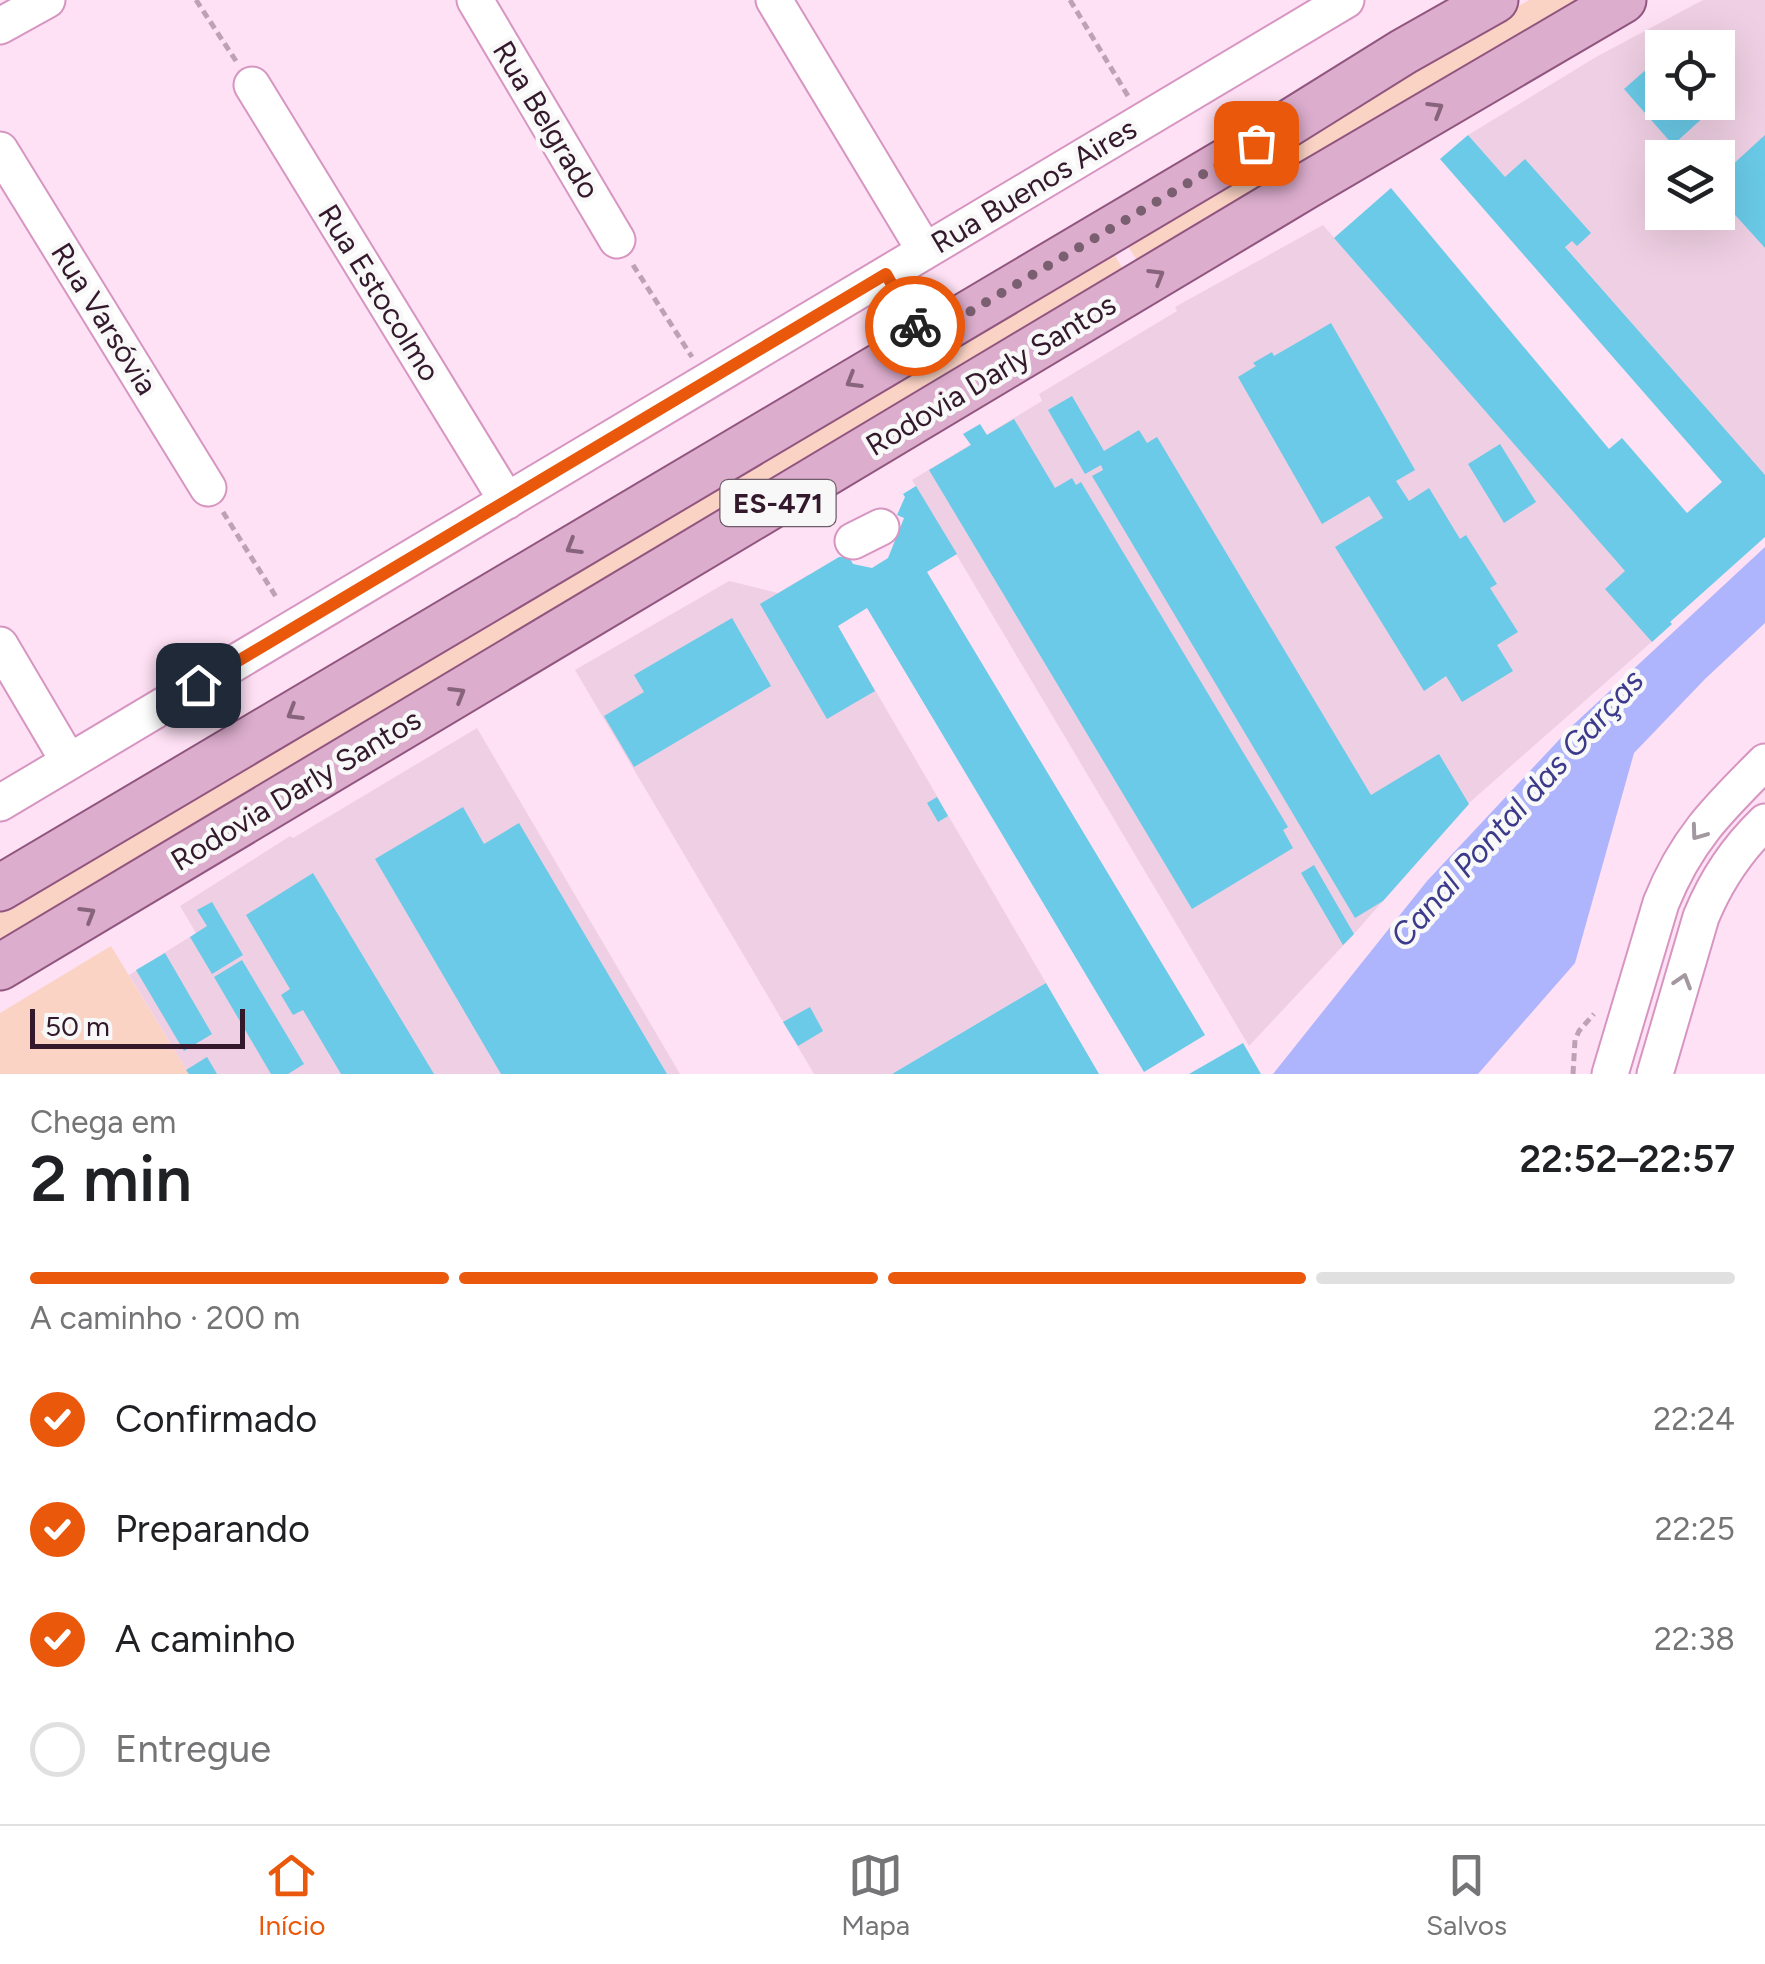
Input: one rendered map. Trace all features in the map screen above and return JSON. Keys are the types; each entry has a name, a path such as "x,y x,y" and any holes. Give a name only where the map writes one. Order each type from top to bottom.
{"main road":[{"name":"ES-471","path":"0,888 1495,0"},
{"name":"Rodovia Darly Santos","path":"0,967 1623,0"}],"street":[{"name":"Rua Belgrado","path":"476,0 617,240"},
{"path":"774,0 925,251"},
{"name":"Rua Buenos Aires","path":"0,803 1346,0"},
{"name":"Rua Estocolmo","path":"252,85 507,501"},
{"name":"Rua Varsóvia","path":"0,150 208,488"},
{"path":"886,274 922,340"},
{"path":"0,645 69,762"},
{"path":"1610,1074 1671,877 1701,828 1765,762"},
{"path":"1655,1074 1710,895 1735,854 1765,822"}],"path":[{"path":"196,0 252,85"},
{"path":"1070,0 1144,121"},
{"path":"617,240 708,381"},
{"path":"208,488 295,627"}],"shaded area":[{"path":"1529,0 1587,0 1141,267 1125,241"},
{"path":"1703,0 1765,0 1765,476 1468,135 1645,31 1645,120 1735,120 1735,30 1647,30"},
{"path":"1323,225 1672,624 1469,803 1249,1046 912,480 1042,401 1039,394 1177,311 1175,307"},
{"path":"1111,249 1127,276 0,947 0,911"},
{"path":"808,575 1046,983 892,1074 814,1074 575,670 729,581 778,593"},
{"path":"477,728 680,1074 189,1074 129,975 196,933 180,906 290,836 293,838"},
{"path":"111,946 189,1074 0,1074 0,1013"}],"water":[{"name":"Canal Pontal das Garças","path":"1765,547 1765,623 1634,753 1575,963 1478,1074 1273,1074 1427,881 1572,726"}],"building":[{"path":"1645,70 1645,113 1624,89"},
{"path":"1651,120 1700,120 1678,140 1669,140"},
{"path":"1468,135 1505,177 1525,159 1591,233 1577,246 1572,241 1565,247 1765,475 1765,537 1652,642 1605,589 1625,571 1334,238 1391,188 1609,449 1622,438 1687,513 1722,482 1440,159"},
{"path":"1765,135 1765,248 1735,215 1735,162"},
{"path":"1331,323 1415,470 1396,481 1409,501 1429,488 1460,539 1466,535 1497,584 1490,588 1518,632 1497,645 1513,671 1462,702 1446,676 1424,691 1335,547 1383,518 1369,496 1322,524 1238,377 1256,366 1253,363 1272,352 1274,356"},
{"path":"1072,396 1104,451 1139,430 1147,443 1157,437 1371,795 1439,754 1469,804 1383,901 1355,918 1092,476 1103,470 1101,465 1085,474 1048,410"},
{"path":"1014,419 1055,488 1072,478 1076,485 1081,482 1288,827 1283,830 1293,848 1192,909 929,470 971,445 963,434 980,424 987,435"},
{"path":"1500,444 1536,502 1504,523 1468,464"},
{"path":"916,486 957,554 927,572 1205,1035 1144,1072 867,608 838,626 875,691 827,719 760,604 839,557 849,557 853,564 872,568 888,558 904,518 897,515 903,494"},
{"path":"732,618 771,686 634,767 604,716 644,692 634,675"},
{"path":"937,797 948,816 938,822 927,803"},
{"path":"463,807 484,844 519,823 667,1074 501,1074 375,859"},
{"path":"1314,865 1354,934 1343,945 1301,873"},
{"path":"313,873 434,1074 341,1074 303,1010 293,1015 281,995 290,989 246,915"},
{"path":"212,902 243,955 212,974 190,937 207,926 197,910"},
{"path":"165,953 212,1034 184,1051 136,970"},
{"path":"242,960 304,1064 288,1074 271,1074 214,977"},
{"path":"1046,983 1099,1074 892,1074"},
{"path":"810,1007 823,1031 798,1046 783,1022"},
{"path":"1243,1043 1261,1074 1189,1074"},
{"path":"207,1057 217,1074 189,1074 186,1070"}],"way so far":[{"path":"915,326 922,340 1256,143"}],"route":[{"path":"198,685 886,274 915,326"}]}
